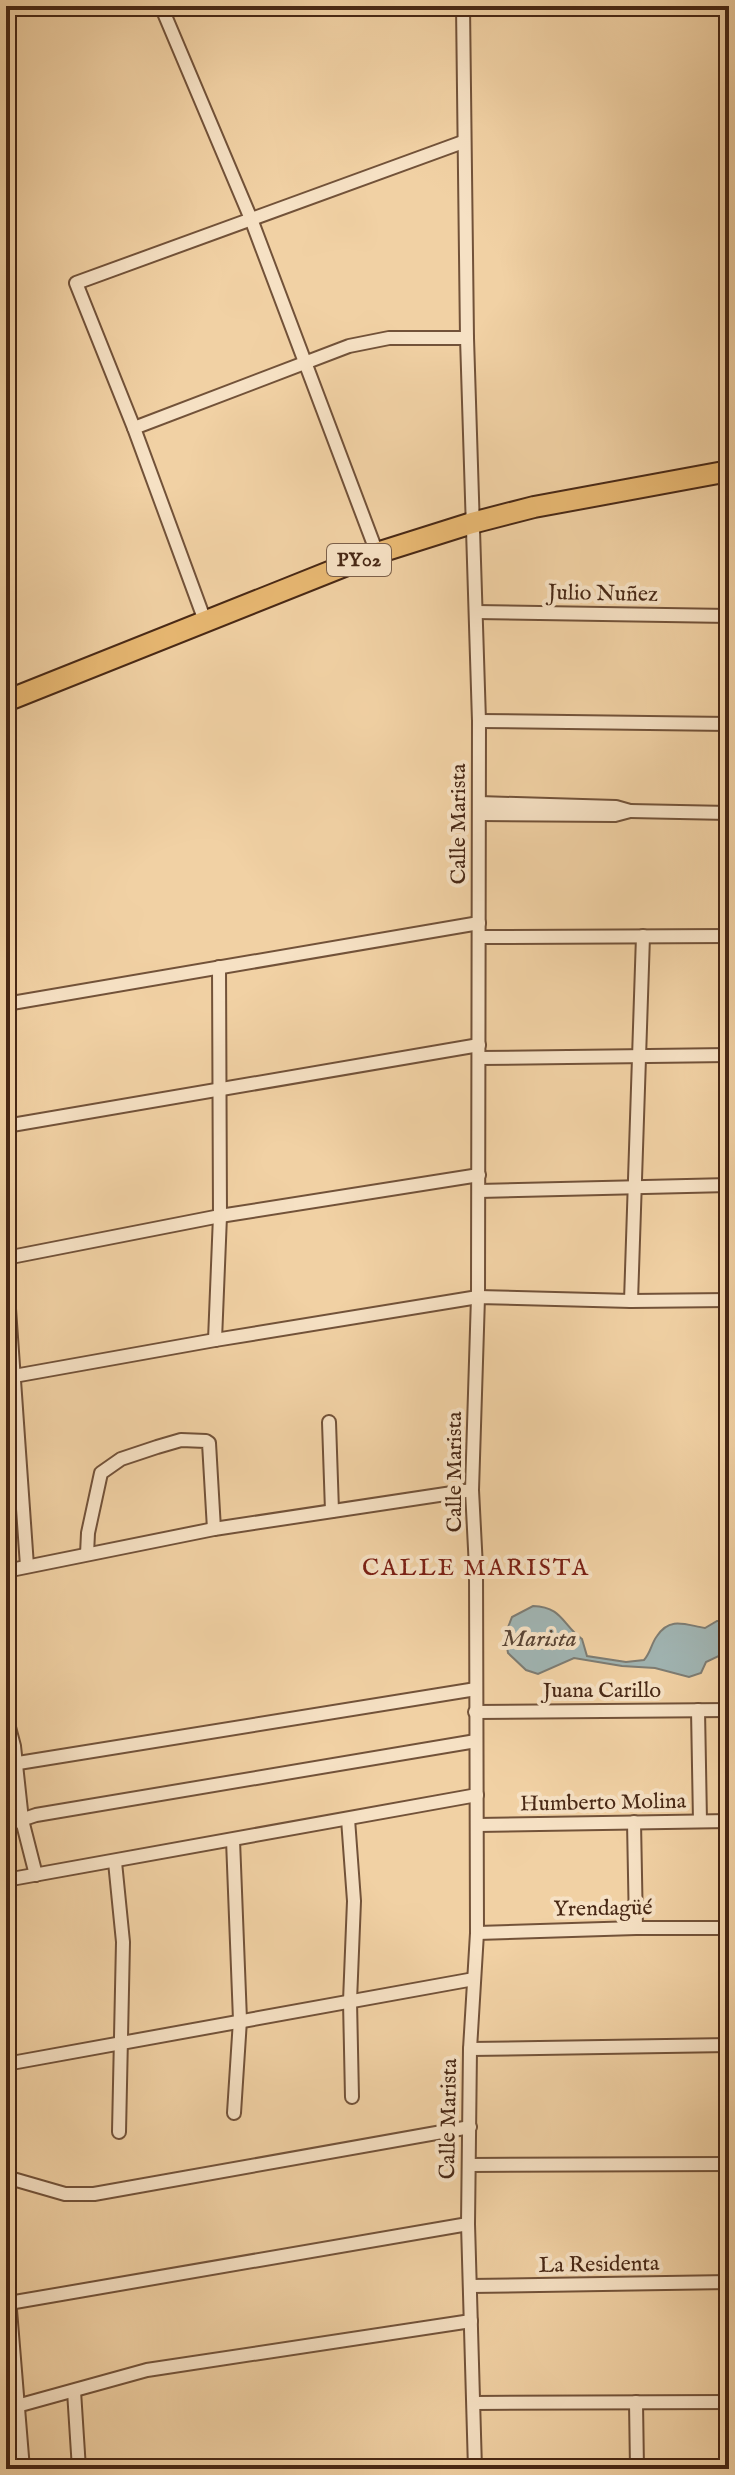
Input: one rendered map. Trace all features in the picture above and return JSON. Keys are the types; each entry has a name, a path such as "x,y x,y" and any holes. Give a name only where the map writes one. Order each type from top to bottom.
{"main road":[{"name":"PY02","path":"6,701 377,553 534,507 729,471"}],"street":[{"path":"161,6 251,219 377,553"},
{"name":"Calle Marista","path":"463,6 467,338 479,721 479,1191 472,1490 476,1568 477,1933 470,2049 468,2224 475,2469"},
{"path":"205,621 134,428 76,283 463,142"},
{"path":"134,428 349,346 389,338 467,338"},
{"name":"Julio Nuñez","path":"476,612 729,616"},
{"path":"479,721 729,724"},
{"path":"479,808 615,815 630,811 729,813"},
{"path":"6,1004 219,967 479,930 729,936"},
{"path":"631,1301 643,936"},
{"path":"215,1340 220,1216 219,967"},
{"path":"6,1126 221,1088 479,1051 729,1055"},
{"path":"6,1258 220,1216 479,1175"},
{"path":"479,1191 729,1185"},
{"path":"6,1266 27,1566"},
{"path":"14,1376 478,1297 729,1300"},
{"path":"329,1422 332,1511"},
{"path":"87,1554 88,1533 101,1473 121,1459 181,1440 209,1443 214,1529"},
{"path":"6,1571 214,1529 472,1490"},
{"path":"11,1764 476,1689"},
{"path":"698,1710 700,1821"},
{"name":"Juana Carillo","path":"475,1712 729,1710"},
{"path":"6,1716 14,1746 11,1764 36,1875"},
{"path":"6,1825 36,1815 476,1741"},
{"path":"6,1880 477,1795"},
{"path":"348,1819 354,1901 350,2001 352,2097"},
{"name":"Humberto Molina","path":"477,1825 729,1821"},
{"path":"634,1822 636,1928"},
{"path":"233,1840 240,2020 234,2113"},
{"path":"115,1862 123,1942 119,2132"},
{"name":"Yrendagüé","path":"477,1933 729,1928"},
{"path":"6,2064 474,1979"},
{"path":"470,2049 729,2045"},
{"path":"6,2177 65,2194 94,2194 470,2127"},
{"path":"469,2165 729,2164"},
{"path":"9,2303 468,2224"},
{"path":"6,2262 12,2407 23,2469"},
{"name":"La Residenta","path":"470,2286 729,2282"},
{"path":"12,2407 147,2370 471,2321"},
{"path":"74,2391 79,2469"},
{"path":"636,2402 637,2469"},
{"path":"474,2403 729,2402"}],"water":[{"name":"Marista","path":"533,1606 556,1613 582,1639 587,1656 626,1662 644,1660 662,1630 679,1623 705,1628 723,1621 729,1631 729,1645 721,1655 706,1662 701,1673 689,1677 655,1668 574,1658 538,1674 526,1670 508,1653 505,1635 512,1617"}],"district":[{"name":"CALLE MARISTA","path":"476,1568"}]}
